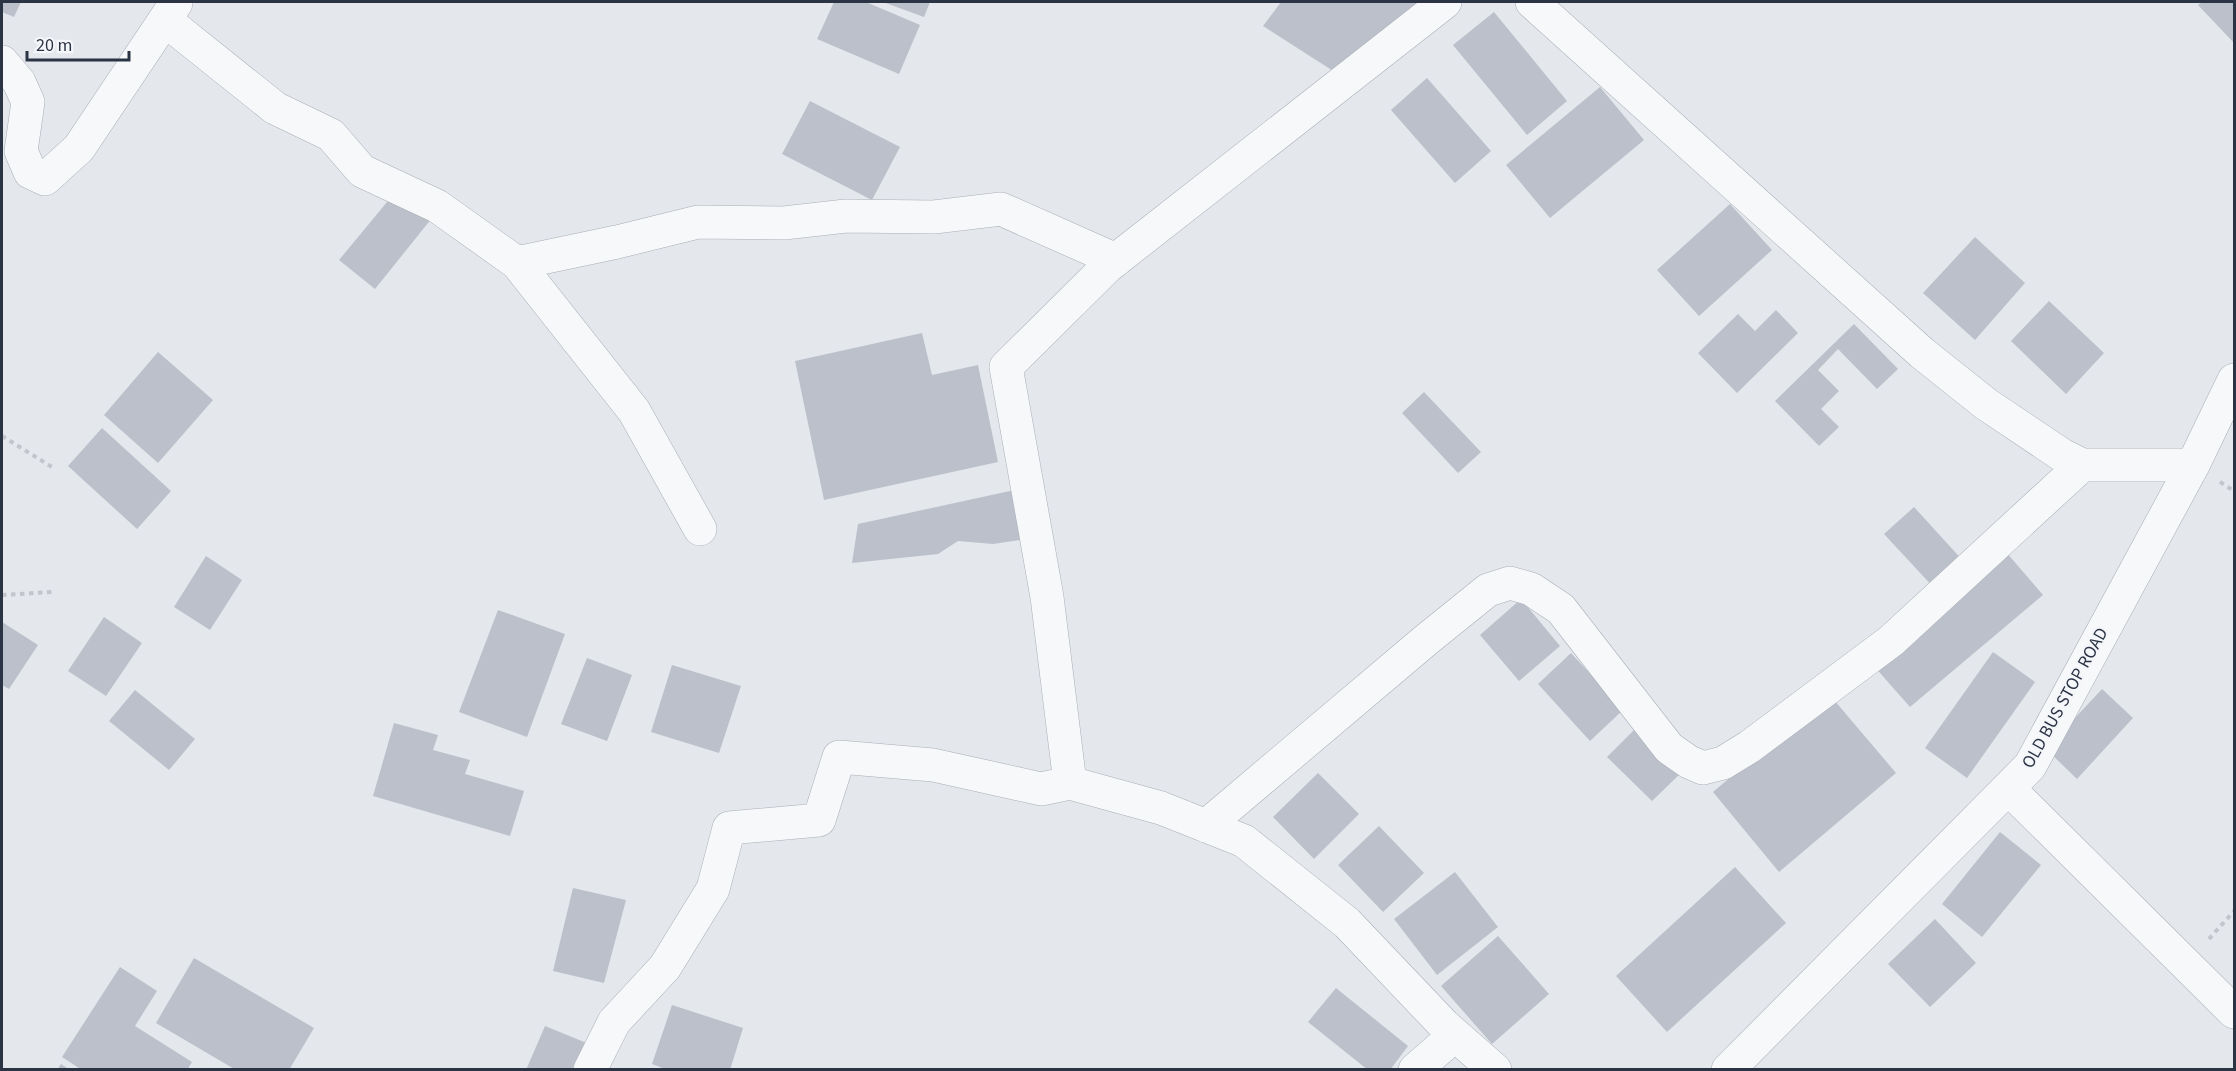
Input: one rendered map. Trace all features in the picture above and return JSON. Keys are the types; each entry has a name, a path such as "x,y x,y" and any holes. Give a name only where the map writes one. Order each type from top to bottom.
{"street":[{"path":"1070,783 1047,597 1006,367 1116,260 1445,2"},
{"path":"1532,2 1922,353 1986,404 2062,455 2082,465 2193,465"},
{"path":"2,62 19,82 28,102 21,151 30,172 45,179 79,148 171,11 275,108 331,135 362,171 437,206 517,262 634,411 700,529"},
{"path":"517,262 617,242 698,222 784,223 846,216 934,217 1001,209 1116,260"},
{"name":"OLD BUS STOP ROAD","path":"1728,1070 2030,766 2193,465 2235,380"},
{"path":"1206,826 1488,590 1510,584 1532,589 1561,609 1669,748 1689,762 1703,768 1723,763 1749,747 1891,641 2082,465"},
{"path":"590,1070 614,1022 665,967 713,889 729,828 819,820 839,757 933,765 1041,789 1070,783 1161,808 1244,841 1347,924 1455,1035 1495,1070"},
{"path":"2009,789 2235,1012"},
{"path":"1415,1070 1455,1035"}],"path":[{"path":"2,435 52,467"},
{"path":"2,595 52,591"}],"building":[{"path":"2,2 21,2 14,17 2,12"},
{"path":"834,2 866,2 920,25 899,74 817,39"},
{"path":"883,2 930,2 924,17"},
{"path":"1281,2 1429,2 1341,76 1263,26"},
{"path":"2202,2 2234,2 2234,43 2198,5"},
{"path":"1494,12 1567,101 1527,135 1453,45"},
{"path":"1427,78 1491,151 1455,183 1391,110"},
{"path":"1600,87 1644,140 1550,218 1506,165"},
{"path":"810,101 900,147 872,200 782,154"},
{"path":"397,190 432,218 375,289 339,260"},
{"path":"1730,204 1772,250 1699,316 1657,270"},
{"path":"1975,237 2025,283 1975,340 1923,293"},
{"path":"2049,301 2104,353 2066,394 2011,341"},
{"path":"1776,310 1798,333 1737,393 1698,353 1738,314 1755,331"},
{"path":"1854,324 1898,369 1877,389 1838,349 1818,370 1839,391 1821,409 1839,427 1819,446 1775,401"},
{"path":"922,333 932,375 978,365 998,462 824,500 795,361"},
{"path":"158,352 213,400 158,463 104,415"},
{"path":"1424,392 1481,452 1458,473 1402,413"},
{"path":"102,428 171,491 137,529 68,466"},
{"path":"1024,488 1033,538 993,544 958,541 938,554 852,563 858,524"},
{"path":"1914,507 1966,564 1936,590 1884,534"},
{"path":"2006,552 2043,595 1910,707 1873,665"},
{"path":"206,556 242,580 210,630 174,607"},
{"path":"1521,599 1560,646 1519,681 1480,635"},
{"path":"498,610 565,634 527,737 459,712"},
{"path":"104,617 142,643 106,696 68,671"},
{"path":"2,622 38,645 9,689 2,685"},
{"path":"1993,652 2035,682 1967,778 1925,748"},
{"path":"1571,653 1623,710 1590,741 1538,684"},
{"path":"587,658 632,675 607,741 561,724"},
{"path":"672,665 741,686 719,753 651,732"},
{"path":"2102,689 2133,718 2077,779 2046,749"},
{"path":"135,690 195,739 169,770 109,721"},
{"path":"1829,694 1896,773 1779,872 1713,792"},
{"path":"394,723 438,735 433,750 470,760 465,774 524,791 510,836 373,796"},
{"path":"1638,726 1682,772 1652,801 1607,757"},
{"path":"1318,773 1359,814 1314,859 1273,817"},
{"path":"1379,826 1424,873 1383,912 1338,865"},
{"path":"2000,832 2041,865 1982,937 1942,904"},
{"path":"1735,867 1786,923 1667,1032 1616,976"},
{"path":"1455,872 1498,927 1437,975 1394,919"},
{"path":"573,888 626,900 604,983 553,971"},
{"path":"1935,919 1976,963 1930,1007 1888,964"},
{"path":"1498,936 1549,994 1492,1044 1441,986"},
{"path":"194,958 314,1028 289,1070 236,1070 156,1023"},
{"path":"120,967 157,991 135,1026 192,1062 187,1070 82,1070 62,1057"},
{"path":"1336,988 1408,1046 1390,1070 1368,1070 1308,1022"},
{"path":"672,1005 743,1028 730,1070 668,1070 652,1064"},
{"path":"545,1026 589,1044 578,1070 526,1070"},
{"path":"61,1064 70,1070 57,1070"}]}
